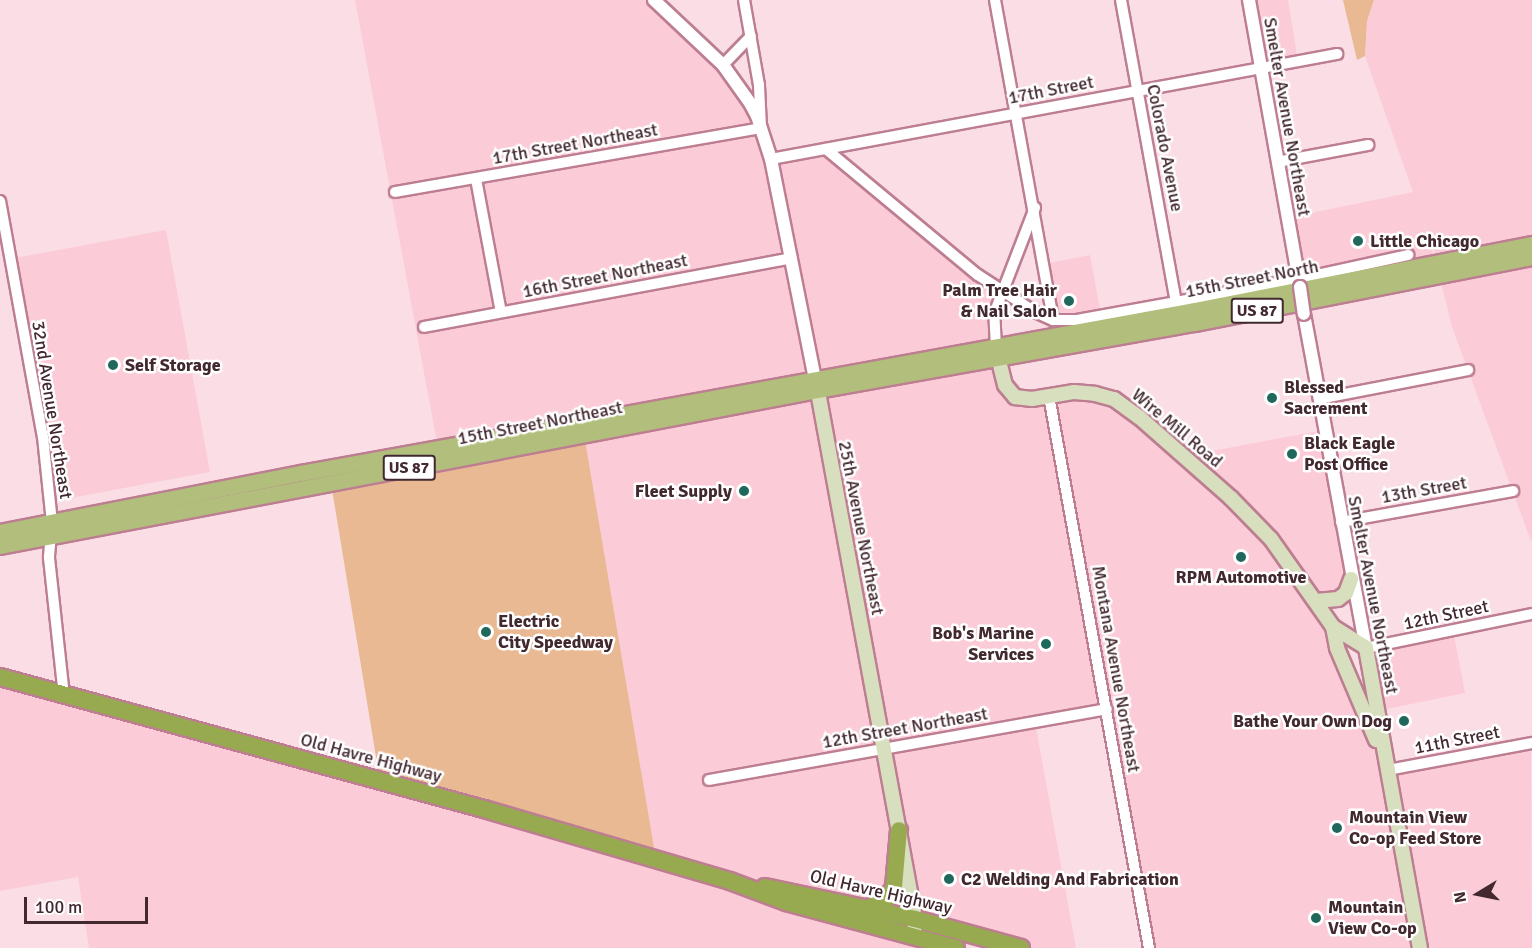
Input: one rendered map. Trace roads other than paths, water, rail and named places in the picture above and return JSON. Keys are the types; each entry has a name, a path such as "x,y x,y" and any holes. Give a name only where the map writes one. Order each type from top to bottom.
{"highway":[{"name":"Old Havre Highway","path":"0,677 484,809 730,881 786,902 912,942 956,948"},
{"path":"868,908 881,904 892,892 899,830"},
{"name":"Old Havre Highway","path":"730,881 868,908 1021,948"}],"main road":[{"name":"15th Street North","path":"979,356 1532,244"},
{"name":"15th Street North","path":"997,352 1195,323 1532,257"},
{"name":"Wire Mill Road","path":"997,352 1005,385 1015,397 1032,399 1074,392 1095,393 1114,399 1139,417 1231,498 1271,539 1333,627 1366,648"},
{"name":"15th Street Northeast","path":"0,532 51,529 979,356"},
{"name":"25th Avenue Northeast","path":"816,385 915,919 912,942"},
{"name":"15th Street Northeast","path":"0,546 51,529"},
{"path":"1316,601 1338,599 1346,593 1351,579"},
{"path":"1333,627 1337,648 1388,770"},
{"name":"Smelter Avenue Northeast","path":"1366,648 1420,948"}],"street":[{"path":"654,0 723,65 750,103 759,122"},
{"path":"744,0 761,101 759,122"},
{"path":"995,0 1035,207 1053,320"},
{"name":"Colorado Avenue","path":"1121,0 1176,302"},
{"name":"Smelter Avenue Northeast","path":"1249,0 1351,579 1366,648"},
{"path":"723,65 751,36"},
{"name":"17th Street","path":"771,159 1337,54"},
{"name":"25th Avenue Northeast","path":"759,122 771,159 816,385"},
{"name":"17th Street Northeast","path":"395,192 476,179 759,122"},
{"path":"1277,162 1368,145"},
{"path":"826,149 920,228 1002,290 1053,320"},
{"path":"476,179 501,312"},
{"name":"32nd Avenue Northeast","path":"0,201 43,437 51,529 49,558 64,696"},
{"name":"Wire Mill Road","path":"997,352 994,314 1035,207"},
{"name":"15th Street North","path":"1053,320 1077,320 1299,283 1408,255"},
{"name":"16th Street Northeast","path":"424,327 792,258"},
{"path":"1319,399 1468,370"},
{"name":"Montana Avenue Northeast","path":"1049,396 1149,948"},
{"name":"13th Street","path":"1341,522 1513,491"},
{"name":"12th Street","path":"1366,648 1532,614"},
{"name":"12th Street Northeast","path":"709,780 1107,709"},
{"name":"11th Street","path":"1388,770 1532,743"}],"place":[{"name":"Little Chicago","path":"1358,241"},
{"name":"Palm Tree Hair & Nail Salon","path":"1069,301"},
{"name":"Self Storage","path":"113,365"},
{"name":"Blessed Sacrement","path":"1272,398"},
{"name":"Black Eagle Post Office","path":"1292,454"},
{"name":"Fleet Supply","path":"744,491"},
{"name":"RPM Automotive","path":"1241,557"},
{"name":"Electric City Speedway","path":"486,632"},
{"name":"Bob's Marine Services","path":"1046,644"},
{"name":"Bathe Your Own Dog","path":"1404,721"},
{"name":"Mountain View Co-op Feed Store","path":"1337,828"},
{"name":"C2 Welding And Fabrication","path":"949,879"},
{"name":"Mountain View Co-op","path":"1316,918"}]}
